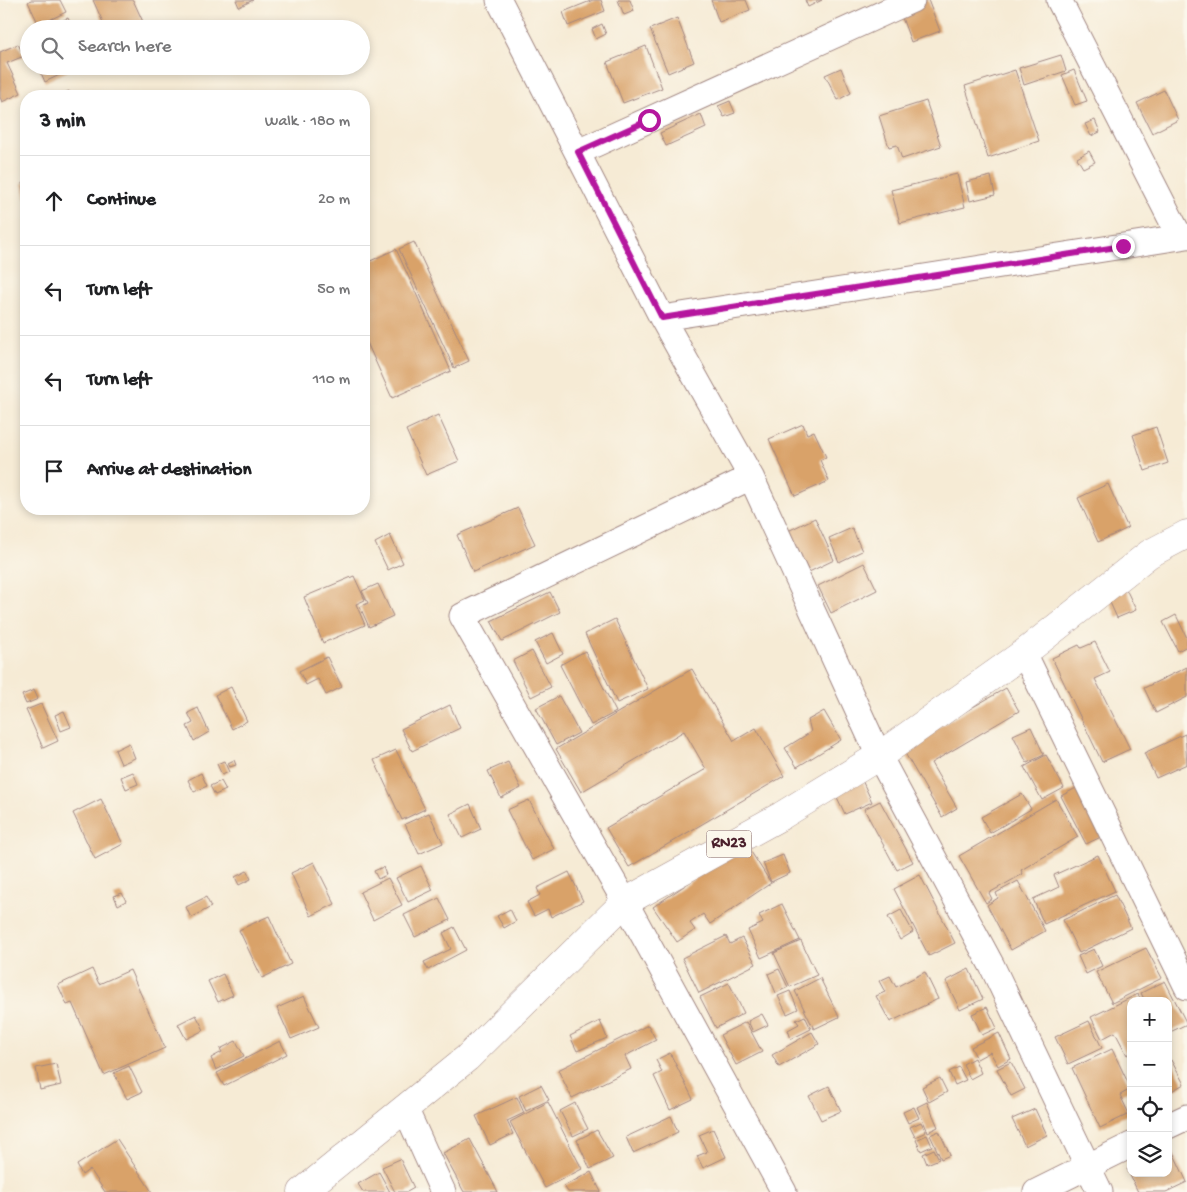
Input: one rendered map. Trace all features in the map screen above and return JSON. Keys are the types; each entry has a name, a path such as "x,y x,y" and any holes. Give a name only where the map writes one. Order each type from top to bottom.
{"main road":[{"name":"RN23","path":"302,1192 467,1058 625,902 781,816 878,756 1024,653 1149,554 1187,534"}],"street":[{"path":"499,0 662,318 751,477 878,756 992,966 1100,1192"},
{"path":"578,152 912,0"},
{"path":"662,318 1184,236 1059,0"},
{"path":"751,477 462,616 625,902 784,1192"},
{"path":"1024,653 1187,987"},
{"path":"405,1108 443,1192"},
{"path":"1172,1124 1187,1117"},
{"path":"1036,1192 1127,1147"}],"building":[{"path":"31,0 60,0 66,12 49,20 37,20 28,2"},
{"path":"93,0 133,0 142,20 102,20"},
{"path":"236,0 253,0 239,7"},
{"path":"593,0 601,0 605,11 568,26 563,12"},
{"path":"618,0 630,0 634,11 624,15"},
{"path":"711,0 746,0 750,10 719,22"},
{"path":"805,0 822,0 808,7"},
{"path":"915,0 928,0 940,31 911,42 898,7"},
{"path":"677,18 694,62 668,73 650,29"},
{"path":"602,24 606,34 596,39 592,29"},
{"path":"18,44 20,48 20,58 7,63 20,93 2,102 0,97 0,52"},
{"path":"646,46 662,88 623,103 607,62"},
{"path":"1061,55 1066,71 1024,85 1019,68"},
{"path":"841,68 851,93 838,100 825,75"},
{"path":"1015,70 1039,141 988,158 965,86"},
{"path":"1074,70 1087,101 1075,105 1062,75"},
{"path":"42,75 59,75 45,82"},
{"path":"1164,90 1178,120 1152,133 1137,103"},
{"path":"730,101 735,113 724,117 718,106"},
{"path":"926,101 941,146 902,159 897,145 889,147 879,116"},
{"path":"701,114 706,128 666,146 660,133"},
{"path":"1095,120 1100,132 1091,136 1085,124"},
{"path":"1089,151 1095,162 1083,168 1077,158"},
{"path":"957,174 965,207 900,223 891,190"},
{"path":"991,176 995,195 970,201 966,182"},
{"path":"414,242 469,361 454,368 399,249"},
{"path":"396,249 451,371 392,398 370,349 370,261"},
{"path":"438,415 459,461 426,475 406,430"},
{"path":"803,424 807,434 814,431 826,457 820,460 829,481 795,496 769,439"},
{"path":"1156,427 1168,463 1145,471 1133,435"},
{"path":"1108,484 1128,528 1098,542 1078,498"},
{"path":"518,508 535,544 473,572 457,535"},
{"path":"815,518 834,560 809,572 788,531"},
{"path":"852,528 862,551 839,562 829,538"},
{"path":"390,535 403,563 388,570 375,543"},
{"path":"864,563 877,590 831,613 818,586"},
{"path":"354,576 365,600 356,604 365,625 323,643 304,597"},
{"path":"378,584 393,616 369,627 360,607 368,603 362,591"},
{"path":"1126,589 1136,610 1117,618 1108,598"},
{"path":"550,592 560,612 502,641 491,621"},
{"path":"1176,615 1187,638 1187,646 1178,651 1163,622"},
{"path":"615,619 648,689 617,703 585,634"},
{"path":"553,633 563,654 546,663 535,642"},
{"path":"1095,642 1110,672 1095,679 1130,749 1102,762 1052,658 1079,645 1081,648"},
{"path":"532,651 551,687 531,697 513,661"},
{"path":"585,651 616,712 591,725 560,665"},
{"path":"327,657 342,687 326,695 318,679 306,685 299,671"},
{"path":"1187,667 1187,697 1156,713 1144,688"},
{"path":"692,669 734,741 756,728 784,776 629,867 606,828 706,769 684,731 581,792 556,749"},
{"path":"231,687 247,721 232,729 215,695"},
{"path":"1006,688 1019,711 931,763 957,808 942,817 902,748"},
{"path":"34,690 38,699 26,704 22,695"},
{"path":"559,696 579,733 556,745 536,708"},
{"path":"41,704 58,741 43,748 26,710"},
{"path":"450,705 460,728 412,751 401,729"},
{"path":"198,708 209,732 194,741 187,726 193,723 188,713"},
{"path":"64,711 71,727 61,731 55,715"},
{"path":"824,711 841,740 797,767 785,748 811,732 808,720"},
{"path":"1031,727 1044,755 1027,763 1013,735"},
{"path":"1185,734 1187,764 1156,778 1144,753"},
{"path":"129,743 135,758 121,764 115,750"},
{"path":"396,750 425,809 402,820 374,760"},
{"path":"1046,755 1064,788 1042,800 1024,767"},
{"path":"234,760 236,765 230,767 228,763"},
{"path":"224,761 229,772 222,775 217,764"},
{"path":"508,762 521,788 501,798 488,771"},
{"path":"133,772 138,784 126,789 121,777"},
{"path":"201,773 207,786 194,792 188,780"},
{"path":"861,778 872,802 845,814 834,791"},
{"path":"221,781 226,790 215,795 210,786"},
{"path":"1078,787 1103,836 1086,844 1061,796"},
{"path":"1022,794 1031,809 990,833 981,817"},
{"path":"101,799 123,844 95,859 73,813"},
{"path":"1056,799 1078,837 1021,870 1023,874 989,893 992,899 986,903 959,856"},
{"path":"529,800 554,849 532,860 507,810"},
{"path":"880,801 913,862 897,870 864,809"},
{"path":"470,804 481,829 462,838 450,814"},
{"path":"429,813 443,843 419,854 405,824"},
{"path":"746,844 771,883 710,924 703,914 690,923 695,930 677,942 653,907"},
{"path":"783,855 790,873 771,882 763,863"},
{"path":"1098,855 1115,891 1044,924 1033,899 1059,887 1054,875"},
{"path":"314,862 335,904 311,916 291,873"},
{"path":"421,866 433,890 408,902 396,878"},
{"path":"383,867 386,875 378,879 374,871"},
{"path":"247,871 251,879 239,885 235,877"},
{"path":"569,872 583,901 551,917 548,909 534,916 527,902 540,895 537,888"},
{"path":"920,875 955,943 929,956 894,889"},
{"path":"388,878 402,905 373,920 360,892"},
{"path":"1018,881 1045,931 1011,950 987,905 998,898 996,893"},
{"path":"122,893 126,901 118,905 114,896"},
{"path":"1115,895 1131,928 1079,953 1063,920"},
{"path":"206,897 211,907 191,918 186,907"},
{"path":"439,898 450,920 415,937 404,915"},
{"path":"782,904 800,940 761,958 748,930 763,923 759,915"},
{"path":"510,909 516,921 504,928 497,916"},
{"path":"901,910 913,932 900,940 888,917"},
{"path":"269,916 291,964 262,978 239,930"},
{"path":"454,927 466,950 428,970 424,962 451,949 443,933"},
{"path":"726,936 730,944 742,938 756,964 699,993 682,958"},
{"path":"801,941 817,975 790,987 774,953"},
{"path":"1146,948 1162,978 1112,1003 1096,972"},
{"path":"1094,949 1102,966 1086,974 1078,956"},
{"path":"92,969 99,984 130,970 165,1048 104,1075 72,1003 67,1005 58,985"},
{"path":"779,969 788,987 776,993 768,974"},
{"path":"969,969 983,999 960,1010 946,981"},
{"path":"925,972 938,999 890,1022 876,996 885,992 879,981 890,976 896,987"},
{"path":"223,974 233,995 218,1002 208,981"},
{"path":"820,978 839,1017 814,1029 795,991"},
{"path":"1165,981 1187,1024 1172,1031 1172,997 1143,997 1141,993"},
{"path":"729,983 744,1013 716,1028 700,997"},
{"path":"790,991 798,1009 787,1014 778,996"},
{"path":"304,996 319,1027 291,1039 277,1008"},
{"path":"1127,999 1127,1055 1115,1032 1102,1039 1091,1017"},
{"path":"987,1007 997,1028 982,1035 972,1014"},
{"path":"762,1014 768,1025 753,1032 748,1021"},
{"path":"196,1015 204,1030 186,1039 178,1024"},
{"path":"805,1016 811,1029 791,1039 788,1030 799,1024 796,1020"},
{"path":"600,1021 607,1038 577,1051 570,1036"},
{"path":"1089,1021 1102,1048 1068,1064 1055,1037"},
{"path":"746,1022 762,1052 736,1065 720,1035"},
{"path":"648,1025 656,1040 625,1056 631,1069 572,1098 558,1070"},
{"path":"812,1032 819,1044 779,1067 772,1055"},
{"path":"999,1033 1011,1059 998,1066 990,1052 977,1059 971,1047"},
{"path":"236,1041 244,1056 216,1070 211,1058 222,1052 220,1049"},
{"path":"280,1041 287,1054 224,1086 217,1073"},
{"path":"1112,1049 1127,1081 1127,1091 1120,1095 1127,1110 1127,1115 1100,1128 1072,1068"},
{"path":"670,1053 693,1099 670,1110 654,1076 662,1072 656,1060"},
{"path":"974,1058 981,1073 970,1079 963,1064"},
{"path":"1011,1062 1025,1089 1011,1096 997,1069"},
{"path":"1172,1062 1184,1084 1172,1091"},
{"path":"56,1064 61,1085 40,1090 36,1068"},
{"path":"129,1066 142,1092 127,1099 114,1073"},
{"path":"959,1067 966,1080 955,1085 949,1072"},
{"path":"940,1078 947,1092 929,1102 922,1087"},
{"path":"541,1085 549,1100 526,1111 519,1096"},
{"path":"829,1086 841,1111 821,1120 809,1096"},
{"path":"517,1097 524,1113 507,1121 513,1134 490,1145 476,1116"},
{"path":"548,1102 582,1169 545,1188 510,1122"},
{"path":"927,1102 938,1127 928,1132 917,1107"},
{"path":"575,1103 588,1129 573,1136 560,1111"},
{"path":"914,1107 919,1118 908,1123 903,1112"},
{"path":"1035,1109 1047,1135 1025,1146 1012,1119"},
{"path":"671,1116 678,1132 633,1153 626,1137"},
{"path":"921,1122 926,1132 915,1137 910,1127"},
{"path":"713,1129 726,1157 703,1168 697,1156 707,1152 699,1135"},
{"path":"597,1130 613,1158 590,1169 577,1140"},
{"path":"939,1131 950,1155 941,1159 930,1135"},
{"path":"927,1135 932,1146 921,1151 916,1140"},
{"path":"117,1139 152,1192 105,1192 90,1169 82,1175 77,1165"},
{"path":"470,1139 498,1192 464,1192 443,1153"},
{"path":"934,1149 939,1159 927,1164 923,1154"},
{"path":"1172,1150 1187,1182 1166,1192 1138,1192 1131,1177 1172,1177"},
{"path":"400,1159 414,1188 407,1192 395,1192 382,1167"},
{"path":"379,1172 390,1192 363,1192 358,1184"},
{"path":"591,1172 601,1192 568,1192 564,1186"}],"route":[{"path":"649,120 578,152 662,318 1123,246"}]}
